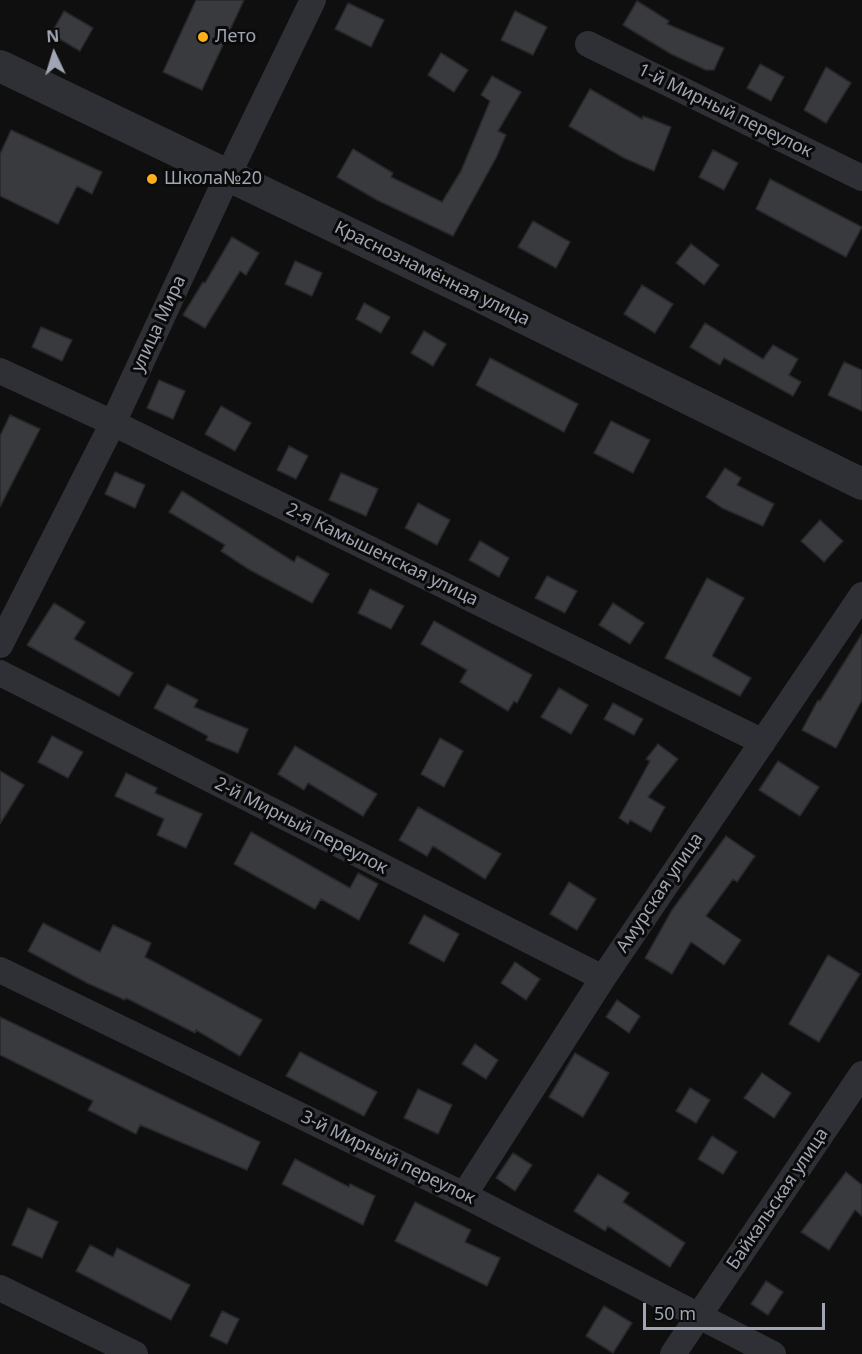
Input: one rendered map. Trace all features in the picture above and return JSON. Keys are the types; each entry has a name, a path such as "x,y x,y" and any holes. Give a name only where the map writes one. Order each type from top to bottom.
{"street":[{"name":"улица Мира","path":"0,645 113,423 227,177 313,0"},
{"name":"1-й Мирный переулок","path":"588,44 862,178"},
{"name":"Краснознамённая улица","path":"0,66 227,177 475,294 862,484"},
{"name":"2-я Камышенская улица","path":"0,371 113,423 763,742"},
{"name":"Амурская улица","path":"464,1195 603,978 862,596"},
{"name":"2-й Мирный переулок","path":"0,673 603,978"},
{"name":"3-й Мирный переулок","path":"0,970 464,1195 772,1354"},
{"name":"Байкальская улица","path":"673,1354 862,1074"},
{"path":"0,1288 135,1354"}],"building":[{"name":"Лето","path":"196,0 244,0 202,90 163,72"},
{"path":"637,1 669,21 667,24 724,48 714,70 706,70 671,54 623,25"},
{"path":"348,3 384,20 371,47 335,29"},
{"path":"64,11 93,28 80,51 51,34"},
{"path":"515,11 547,27 533,55 501,40"},
{"path":"441,53 468,70 454,92 428,75"},
{"path":"760,64 784,77 771,101 747,88"},
{"path":"826,67 851,83 826,123 804,110"},
{"path":"492,76 521,92 498,131 506,135 496,158 453,236 377,200 337,177 353,149 393,173 391,177 442,202 461,171 490,101 481,95"},
{"path":"590,89 642,119 643,116 671,127 654,171 624,158 569,126"},
{"path":"11,130 102,172 92,194 77,186 58,224 0,196 0,154"},
{"path":"713,150 738,163 724,190 699,177"},
{"path":"770,179 862,227 846,257 756,209"},
{"path":"533,221 570,242 556,268 518,247"},
{"path":"232,237 259,253 246,275 240,271 205,328 183,315"},
{"path":"691,244 719,265 704,285 676,263"},
{"path":"295,261 322,273 312,296 285,284"},
{"path":"642,285 673,304 655,333 624,314"},
{"path":"364,303 390,317 381,333 356,319"},
{"path":"705,323 763,359 773,345 798,359 789,375 801,382 793,396 724,358 720,365 690,347"},
{"path":"41,327 72,340 62,361 32,347"},
{"path":"424,331 446,344 433,366 411,353"},
{"path":"490,358 578,404 564,432 476,385"},
{"path":"844,362 862,370 862,411 828,395"},
{"path":"159,380 185,391 173,419 147,408"},
{"path":"221,406 251,423 235,451 205,434"},
{"path":"10,415 40,429 0,507 0,436"},
{"path":"611,421 650,440 633,473 594,453"},
{"path":"289,446 308,456 296,479 277,470"},
{"path":"725,468 741,478 737,485 774,504 763,526 722,508 706,497"},
{"path":"115,472 145,485 135,508 105,494"},
{"path":"341,473 378,489 366,516 329,500"},
{"path":"182,491 294,562 297,556 329,574 312,603 250,570 221,551 225,545 169,512"},
{"path":"418,503 450,520 437,545 405,528"},
{"path":"820,520 843,541 824,562 801,541"},
{"path":"480,541 509,558 499,577 469,560"},
{"path":"547,576 577,591 565,613 535,598"},
{"path":"707,578 744,598 712,656 751,678 740,696 665,658"},
{"path":"370,589 404,606 391,629 358,613"},
{"path":"54,603 85,622 74,639 133,673 119,696 27,645"},
{"path":"613,603 644,623 630,644 599,625"},
{"path":"434,621 532,675 517,703 514,701 508,711 460,682 467,670 421,644"},
{"path":"862,634 862,700 836,748 802,730 818,700 820,701"},
{"path":"167,684 198,700 194,707 248,729 238,753 206,740 208,736 154,708"},
{"path":"559,688 588,705 571,734 541,717"},
{"path":"613,703 643,719 634,735 604,719"},
{"path":"52,736 83,752 68,778 38,762"},
{"path":"440,738 463,751 444,787 421,774"},
{"path":"658,744 678,759 648,797 665,807 651,832 630,820 628,824 619,818 650,761 646,759"},
{"path":"295,746 377,794 363,816 308,783 304,790 278,774"},
{"path":"778,761 819,787 800,816 759,790"},
{"path":"0,771 24,785 0,824"},
{"path":"126,773 157,788 155,793 202,814 186,848 157,835 164,819 115,796"},
{"path":"418,807 501,854 485,879 433,846 427,856 399,840"},
{"path":"251,832 350,888 358,873 378,884 359,920 321,899 315,909 234,864"},
{"path":"726,836 755,856 737,882 733,879 706,916 741,940 724,965 691,942 672,974 645,958 672,910"},
{"path":"569,882 596,899 577,930 550,914"},
{"path":"424,915 459,934 444,962 409,943"},
{"path":"43,923 100,952 113,925 151,943 145,957 262,1020 240,1056 196,1030 195,1033 126,998 125,1000 87,983 28,951"},
{"path":"828,955 860,974 819,1042 789,1024"},
{"path":"515,962 540,979 526,1000 501,983"},
{"path":"617,1000 640,1016 629,1033 606,1017"},
{"path":"0,1017 260,1142 247,1170 140,1125 136,1134 88,1110 93,1101 0,1055"},
{"path":"475,1044 498,1060 486,1079 462,1064"},
{"path":"300,1052 377,1092 364,1116 286,1076"},
{"path":"575,1053 609,1073 583,1117 549,1097"},
{"path":"762,1073 791,1093 774,1118 744,1098"},
{"path":"690,1088 710,1100 696,1123 676,1111"},
{"path":"418,1089 452,1105 438,1134 404,1118"},
{"path":"712,1136 737,1152 723,1174 698,1159"},
{"path":"513,1153 532,1165 515,1191 496,1178"},
{"path":"295,1159 349,1187 350,1184 375,1196 363,1225 282,1184"},
{"path":"846,1172 862,1185 862,1216 855,1210 829,1250 801,1232"},
{"path":"598,1174 629,1193 623,1202 685,1243 670,1267 608,1226 605,1231 574,1211"},
{"path":"415,1202 471,1230 465,1242 500,1258 487,1286 395,1241"},
{"path":"28,1208 58,1222 42,1258 12,1245"},
{"path":"90,1245 113,1257 117,1248 190,1285 171,1320 76,1271"},
{"path":"766,1281 783,1292 768,1315 751,1304"},
{"path":"604,1306 632,1323 613,1353 586,1336"},
{"path":"222,1311 239,1319 227,1344 210,1336"}],"place":[{"name":"Лето","path":"203,37"},
{"name":"Школа№20","path":"152,179"}]}
